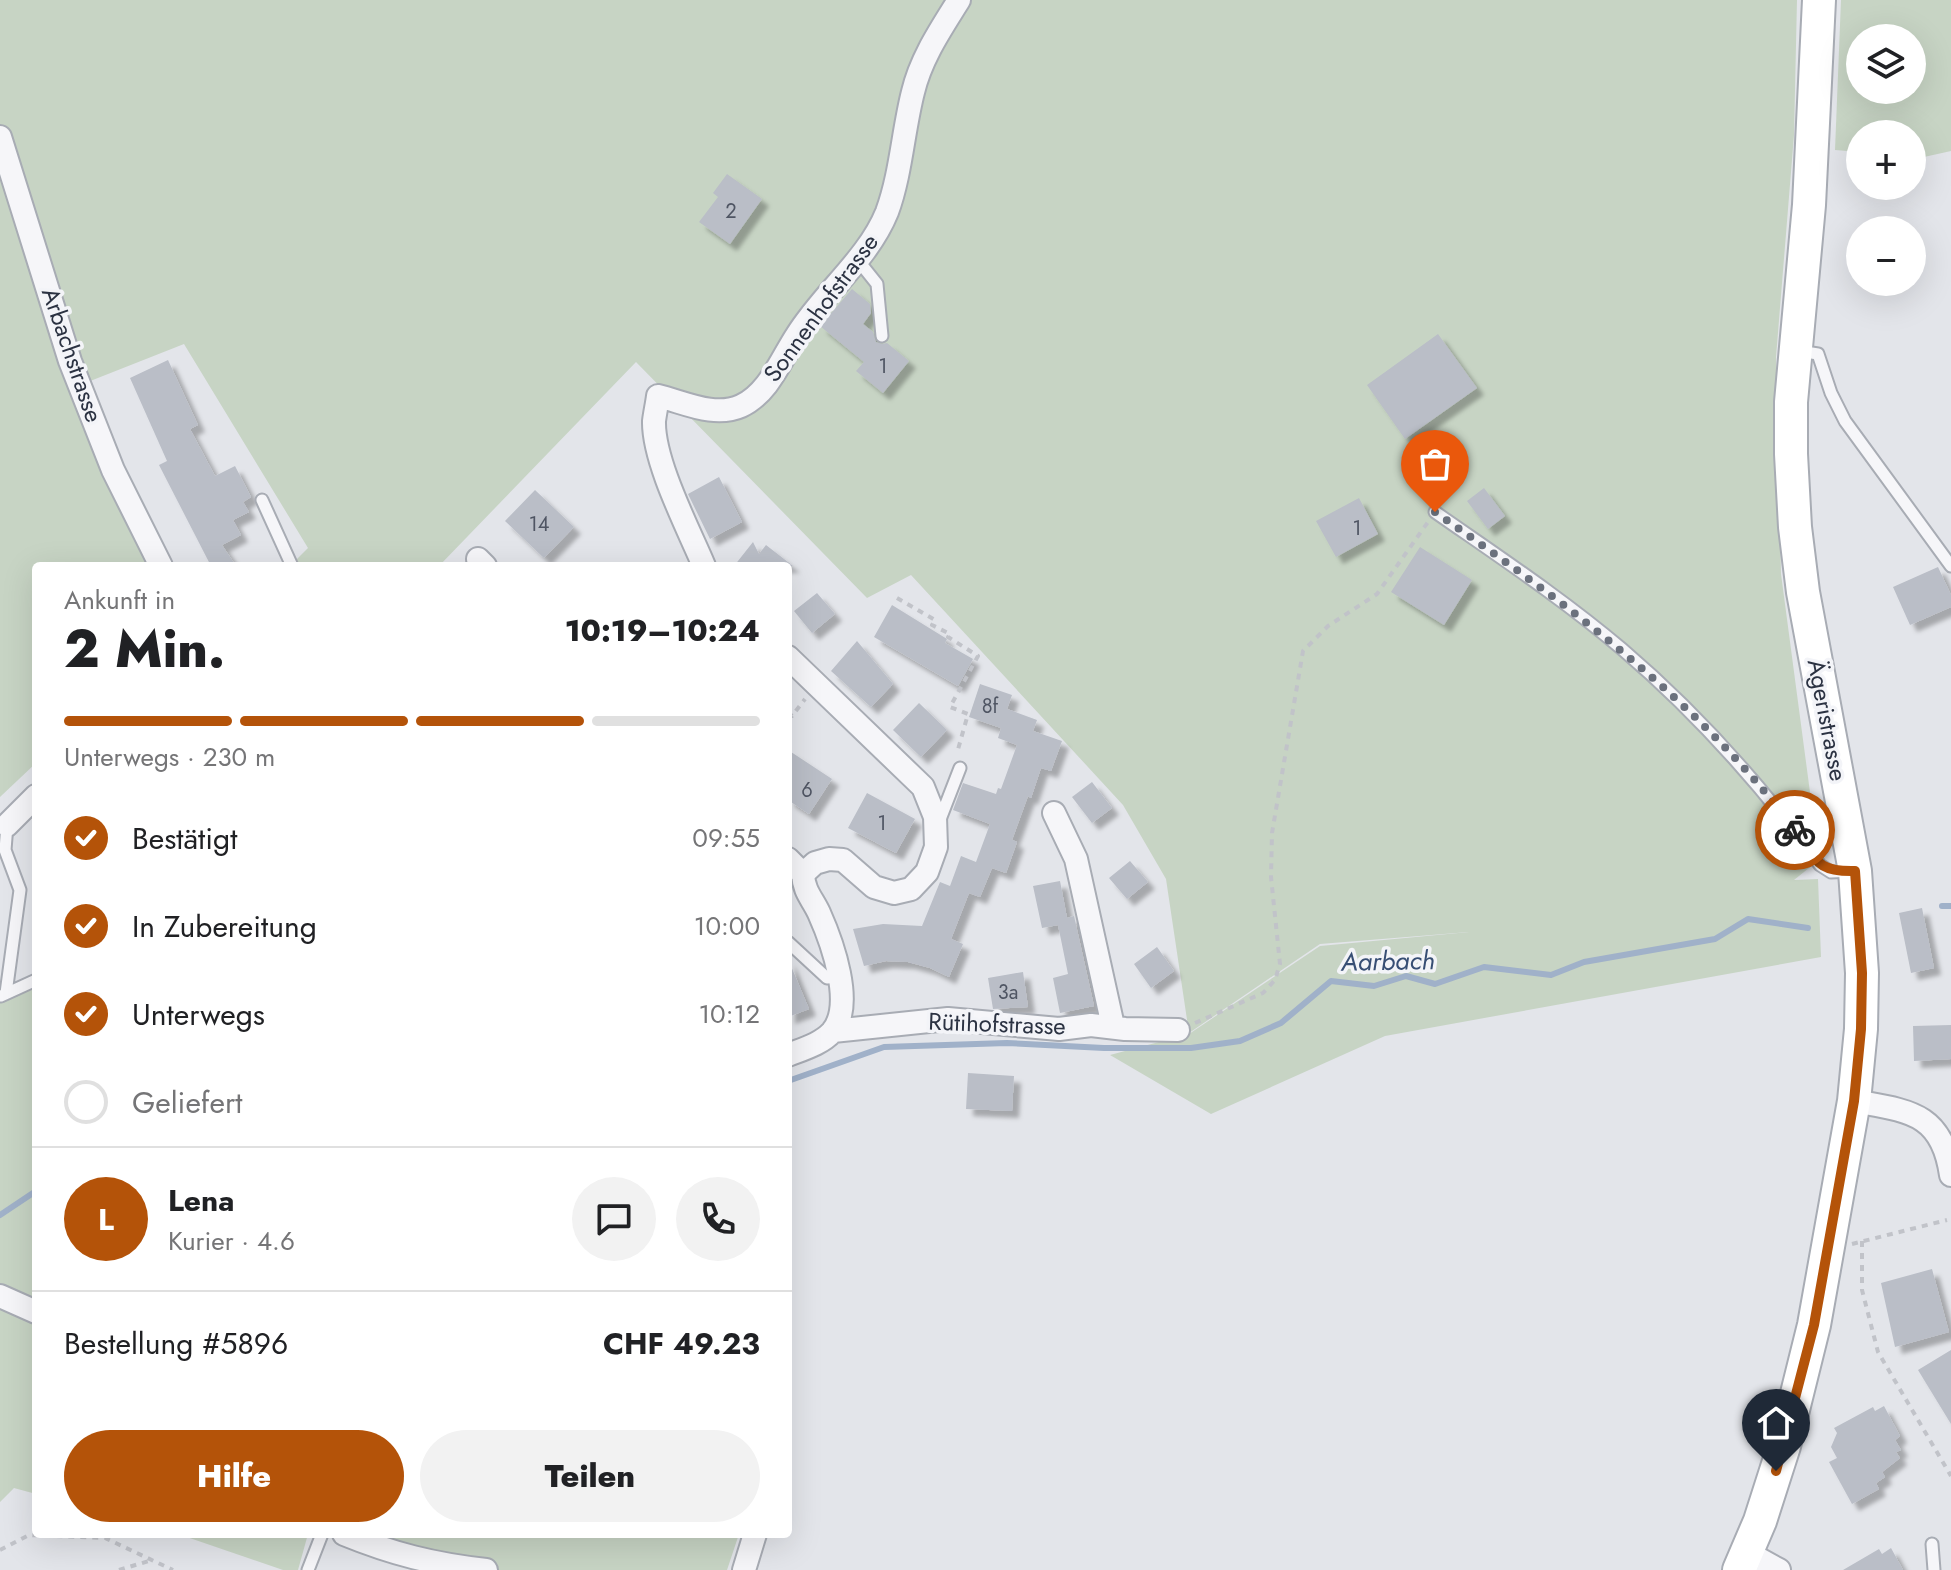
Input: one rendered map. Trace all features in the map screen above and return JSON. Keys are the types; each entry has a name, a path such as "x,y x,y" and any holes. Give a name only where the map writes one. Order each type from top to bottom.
{"main road":[{"name":"Ägeristrasse","path":"1744,1562 1784,1446 1802,1376 1854,1101 1861,1029 1862,973 1855,871 1803,592 1795,527 1791,428 1794,351 1809,205 1819,0"}],"street":[{"name":"Sonnenhofstrasse","path":"702,562 660,454 654,424 658,396 703,409 741,406 763,389 798,333 874,237 887,211 918,76 927,53 959,0"},
{"name":"Arbachstrasse","path":"0,137 70,361 113,470 159,562"},
{"path":"792,661 923,787 935,817 936,830 936,847 927,872 911,889 894,893 874,887 843,860 829,859 796,867 804,890 818,911 840,977 842,1009 833,1031 822,1041 792,1053"},
{"path":"7,825 32,800"},
{"path":"1054,813 1076,859 1113,1026"},
{"name":"Rütihofstrasse","path":"833,1031 948,1019 1059,1029 1091,1025 1178,1030"},
{"path":"1854,1101 1916,1115 1934,1129 1948,1151 1951,1175"},
{"path":"0,1296 32,1310"},
{"path":"353,1538 434,1564 486,1570"},
{"path":"744,1570 754,1538"},
{"path":"1744,1562 1779,1570"}],"lane":[{"path":"857,259 877,284 882,336"},
{"path":"1794,351 1818,354 1831,393 1845,421 1951,566"},
{"path":"262,500 290,562"},
{"path":"1435,512 1530,578 1622,649 1686,708 1743,767 1820,865 1831,872 1855,871"},
{"path":"936,830 960,768"},
{"path":"3,995 20,890 5,850 7,825"},
{"path":"792,946 827,978 840,977"},
{"path":"3,995 32,982"},
{"path":"308,1570 320,1538"},
{"path":"1932,1544 1934,1570"}],"path":[{"path":"1178,1030 1263,993 1275,980 1280,964 1271,877 1272,833 1303,651 1328,626 1377,594 1435,512"},
{"path":"897,598 935,620 932,625 950,634 948,637 978,656 950,707 968,714"},
{"path":"792,716 811,692"},
{"path":"1947,1220 1859,1242 1862,1290 1878,1352 1951,1476"},
{"path":"0,1550 32,1535"},
{"path":"105,1538 173,1570"},
{"path":"119,1570 154,1560"}],"green space":[{"path":"0,0 1797,0 1794,135 1776,357 1781,574 1819,860 1794,880 1818,879 1821,957 1385,1036 1211,1114 1110,1055 1189,1034 1320,946 1469,932 1320,944 1189,1033 1166,879 1123,805 911,575 867,598 636,362 443,562 294,562 308,548 184,344 70,389 152,562 32,562 32,767 0,797"},
{"path":"1841,0 1951,0 1951,151 1926,157 1926,120 1846,120 1846,151 1835,150"},
{"path":"32,979 32,1493 14,1488 0,1502 0,993"},
{"path":"190,1538 307,1538 298,1570 283,1570"},
{"path":"387,1538 738,1538 727,1570 451,1570 435,1555"}],"building":[{"path":"727,174 762,199 730,244 699,222 718,197 713,193"},
{"path":"852,289 870,304 871,313 863,324 873,332 876,342 887,343 909,361 883,393 856,371 864,362 820,326"},
{"path":"1438,334 1477,388 1405,439 1367,385"},
{"path":"168,360 198,425 190,429 215,476 235,466 251,497 243,502 249,512 233,520 241,535 222,545 233,562 209,562 159,465 167,461 130,378"},
{"path":"719,477 742,522 710,539 688,494"},
{"path":"1484,488 1505,516 1488,529 1467,501"},
{"path":"535,490 574,527 544,558 505,521"},
{"path":"1359,498 1378,534 1336,557 1316,521"},
{"path":"753,542 759,554 766,545 788,562 737,562"},
{"path":"1420,547 1472,580 1444,625 1391,592"},
{"path":"1938,567 1951,595 1951,607 1910,625 1893,587"},
{"path":"817,593 835,614 812,633 794,611"},
{"path":"892,605 973,659 958,686 874,637"},
{"path":"857,641 893,684 871,707 831,671"},
{"path":"980,684 1012,695 1007,709 1037,720 1033,731 1062,741 1051,771 1041,768 1031,798 1028,796 1012,840 1017,842 1006,873 992,868 980,897 969,893 951,939 963,944 949,977 908,962 886,961 864,966 853,929 883,924 922,926 940,882 950,886 961,856 976,862 990,824 953,810 963,783 996,794 998,788 1001,789 1017,745 998,738 1001,728 969,717"},
{"path":"919,703 947,730 921,757 893,730"},
{"path":"792,753 832,779 809,814 792,803"},
{"path":"1092,782 1112,808 1092,823 1072,797"},
{"path":"867,793 915,819 896,853 848,828"},
{"path":"1130,861 1148,882 1127,899 1109,878"},
{"path":"1060,881 1067,918 1074,916 1094,1006 1060,1013 1053,978 1068,974 1058,925 1042,928 1033,886"},
{"path":"1922,908 1934,968 1911,973 1899,913"},
{"path":"1157,947 1174,971 1151,988 1134,964"},
{"path":"792,969 809,1009 792,1015"},
{"path":"1023,972 1028,1007 993,1009 988,978"},
{"path":"1951,1025 1951,1059 1914,1061 1913,1026"},
{"path":"968,1073 1014,1076 1012,1111 966,1109"},
{"path":"1932,1269 1949,1332 1895,1347 1881,1283"},
{"path":"1951,1350 1951,1424 1918,1370"},
{"path":"1884,1406 1900,1436 1895,1440 1901,1450 1896,1452 1900,1458 1882,1472 1885,1477 1876,1483 1879,1489 1852,1504 1829,1462 1837,1458 1831,1447 1837,1433 1834,1428 1873,1407 1875,1411"},
{"path":"1891,1548 1903,1570 1843,1570 1879,1549 1882,1554"}],"waterway":[{"path":"1942,906 1951,906"},
{"name":"Aarbach","path":"792,1080 884,1047 1007,1043 1191,1048 1240,1041 1281,1023 1331,981 1374,986 1406,976 1435,984 1484,967 1551,975 1584,962 1715,939 1748,919 1808,928"},
{"name":"Aarbach","path":"0,1215 32,1194"}],"way so far":[{"path":"1435,512 1530,578 1622,649 1686,708 1743,767 1795,830"}],"route":[{"path":"1776,1471 1814,1325 1854,1101 1861,1029 1862,973 1855,871 1831,872 1820,865 1795,830"}]}
